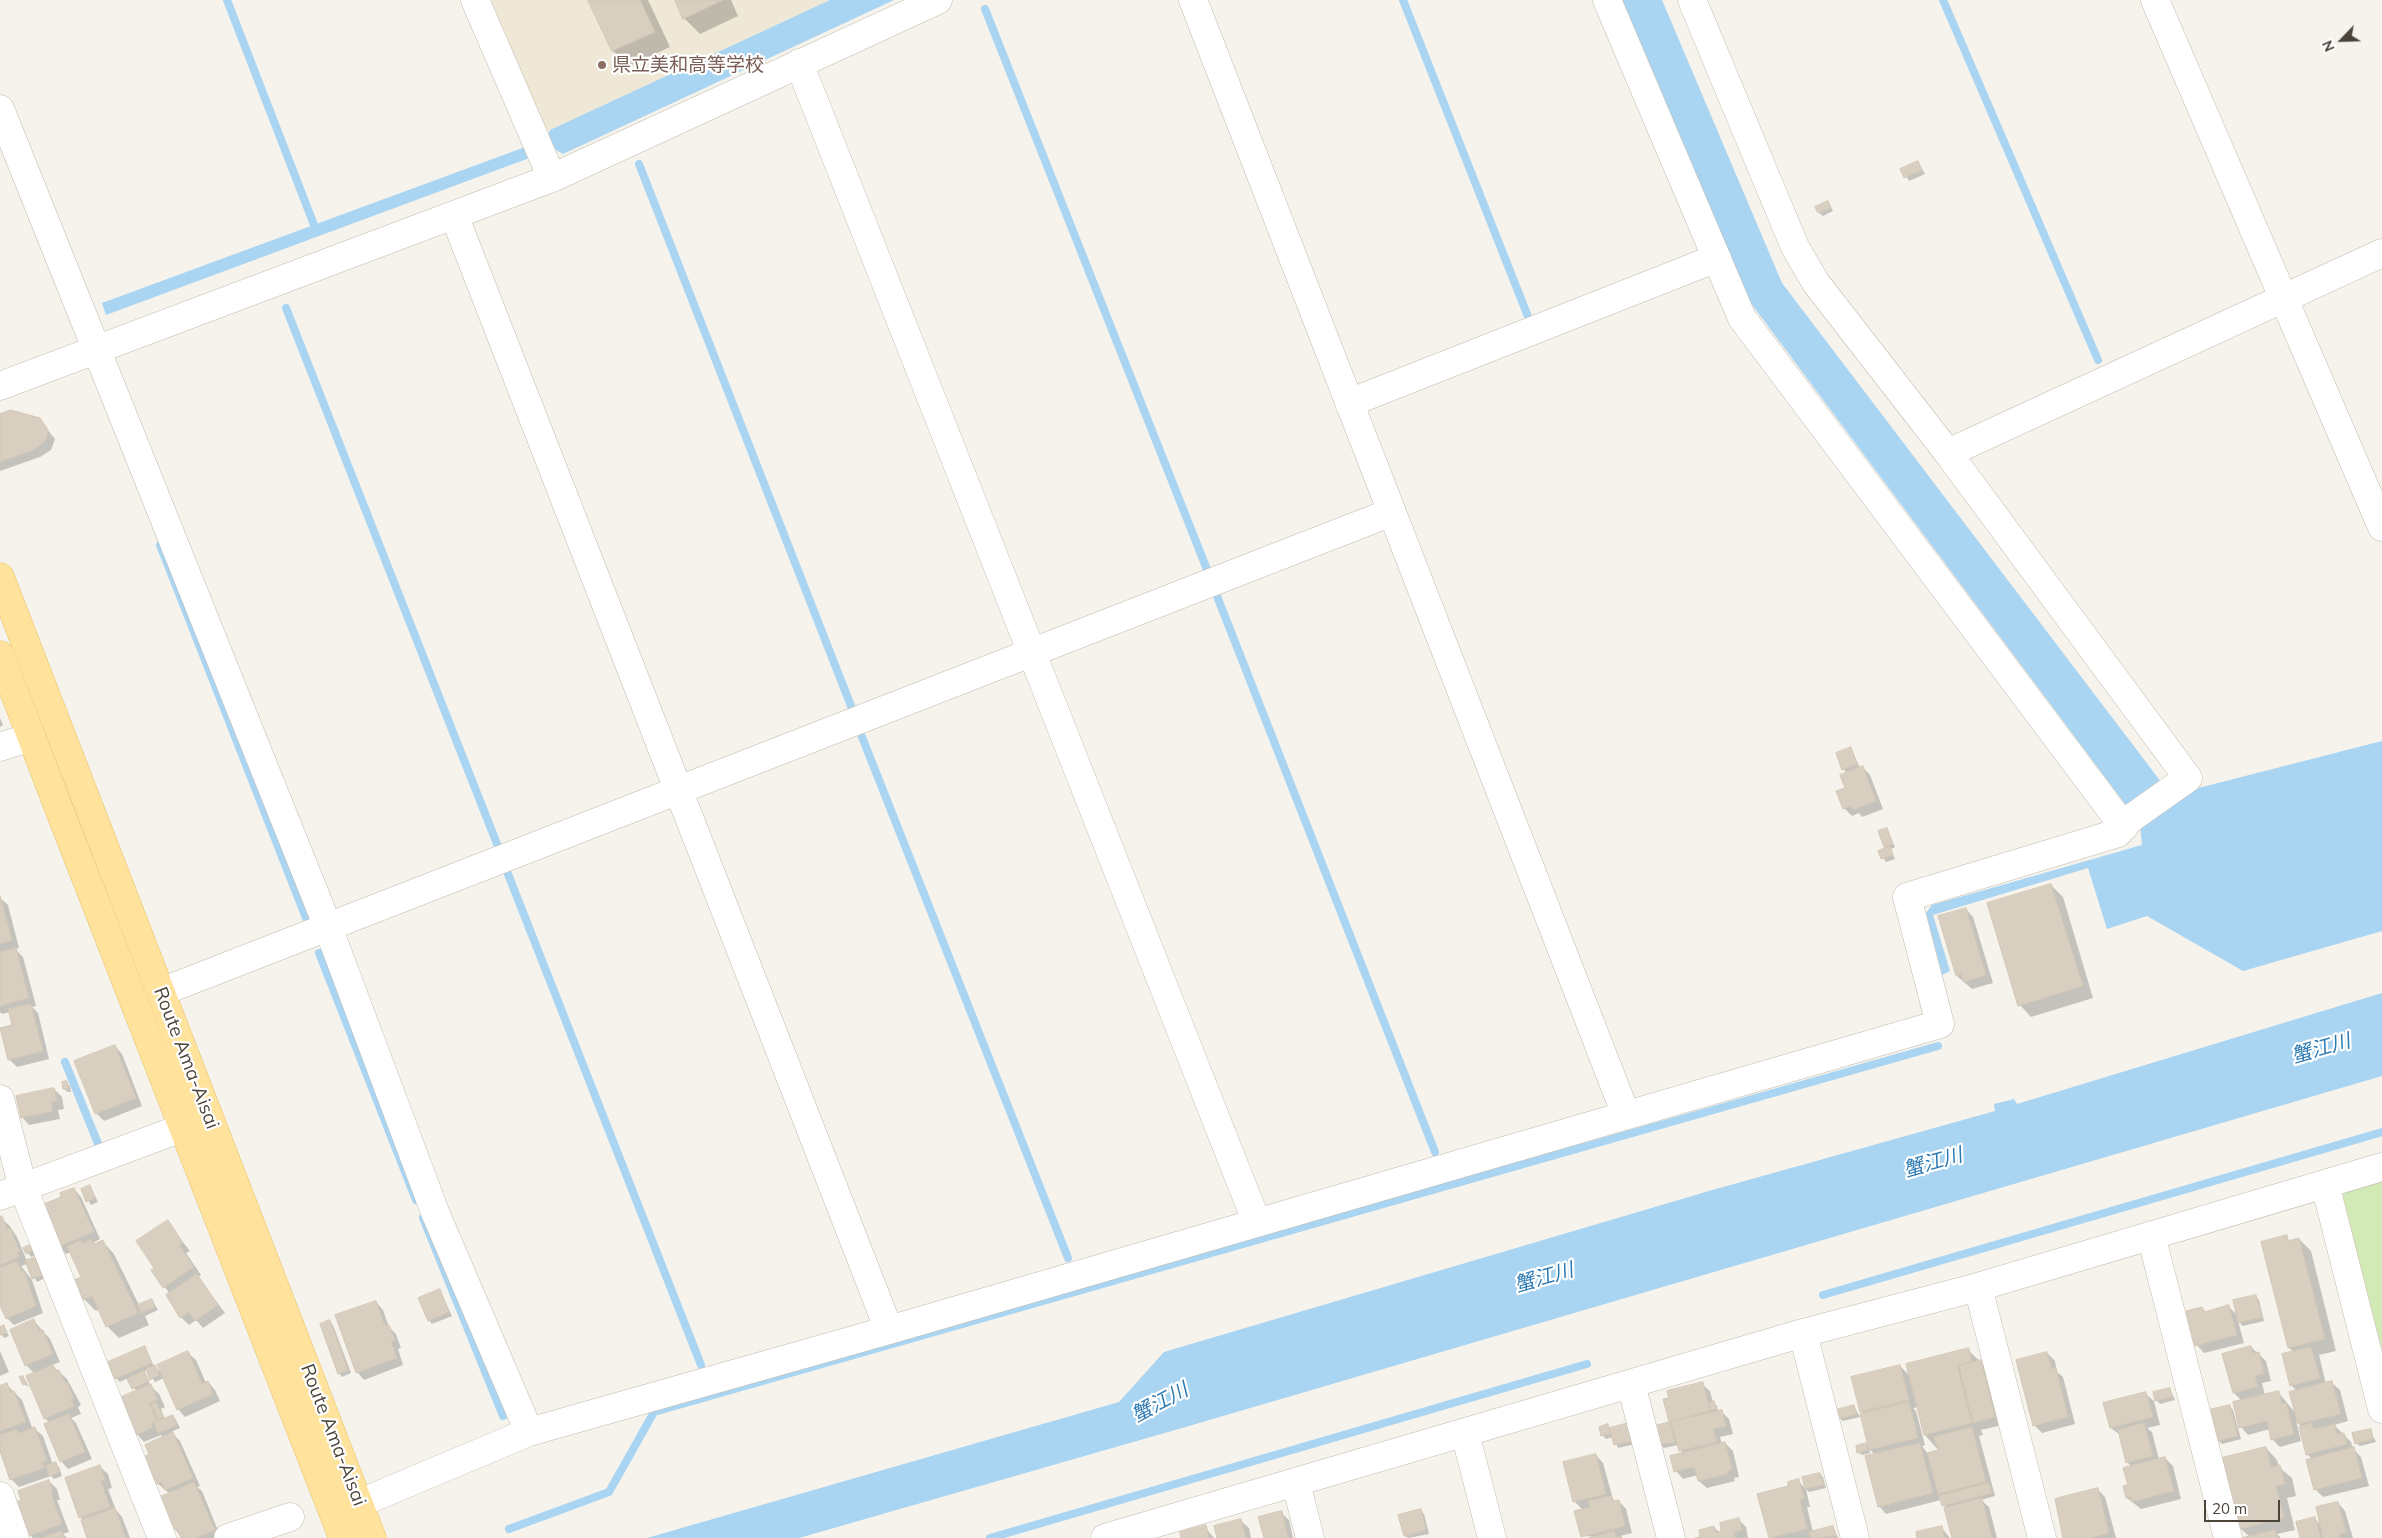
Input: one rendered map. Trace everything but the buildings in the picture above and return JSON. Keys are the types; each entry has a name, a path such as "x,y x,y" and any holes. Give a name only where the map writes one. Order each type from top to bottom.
{"main road":[{"name":"Route Ama-Aisai","path":"0,578 372,1538"},
{"name":"Route Ama-Aisai","path":"0,654 182,1128 265,1333 343,1538"}],"street":[{"path":"475,0 552,178"},
{"path":"0,386 552,178 938,0"},
{"path":"1193,0 1626,1115"},
{"path":"1608,0 1742,318 2127,823"},
{"path":"360,1503 529,1432 889,1330 1940,1024 1907,897 2118,833 2127,823 2188,778 1948,453 1816,283 1795,247 1692,0"},
{"path":"2155,0 2382,527"},
{"path":"799,63 1257,1223"},
{"path":"0,108 328,927 435,1212 529,1432"},
{"path":"454,215 889,1330"},
{"path":"1948,453 2382,253"},
{"path":"1349,403 1717,258"},
{"path":"161,992 1392,512"},
{"path":"0,747 31,737"},
{"path":"0,1099 11,1192 162,1538"},
{"path":"11,1192 182,1128"},
{"path":"1117,1536 1803,1334 1978,1287 2382,1167"},
{"path":"2325,1184 2382,1409"},
{"path":"2151,1235 2228,1538"},
{"path":"1978,1287 2042,1538"},
{"path":"1803,1334 1855,1538"},
{"path":"1631,1384 1671,1538"},
{"path":"1465,1433 1492,1538"},
{"path":"1296,1483 1310,1538"},
{"path":"0,1496 15,1538"},
{"path":"228,1538 290,1517"}],"shaded area":[{"name":"県立美和高等学校","path":"485,0 830,0 550,130 541,129"}],"green space":[{"path":"2382,1179 2382,1373 2339,1202 2347,1189"}],"water":[{"path":"830,0 894,0 563,154 551,147 547,138 550,130"},
{"path":"1622,0 1662,0 1782,283 2171,795 2382,741 2382,931 2243,971 2147,916 2107,929 2088,868 1933,915 1950,971 1942,975 1926,913 1932,905 2142,845 2140,824 1750,302"},
{"path":"528,146 532,157 106,315 102,303"},
{"name":"蟹江川","path":"2382,993 2382,1076 1189,1426 799,1538 647,1538 1119,1402 1164,1352 1709,1191 1995,1111 1994,1104 2014,1099 2017,1104"}],"waterway":[{"path":"227,0 316,230"},
{"path":"1403,0 1529,319"},
{"path":"1943,0 2098,360"},
{"path":"985,9 1208,572"},
{"path":"639,164 853,711"},
{"path":"286,308 499,849"},
{"path":"160,545 306,918"},
{"path":"1215,591 1435,1152"},
{"path":"860,732 1068,1258"},
{"path":"506,869 701,1365"},
{"path":"319,953 416,1200"},
{"path":"509,1529 609,1492 654,1412 1938,1046"},
{"path":"65,1062 99,1146"},
{"path":"1823,1295 2382,1132"},
{"path":"423,1218 503,1416"},
{"path":"990,1538 1587,1364"}],"place":[{"name":"県立美和高等学校","path":"602,65"}]}
